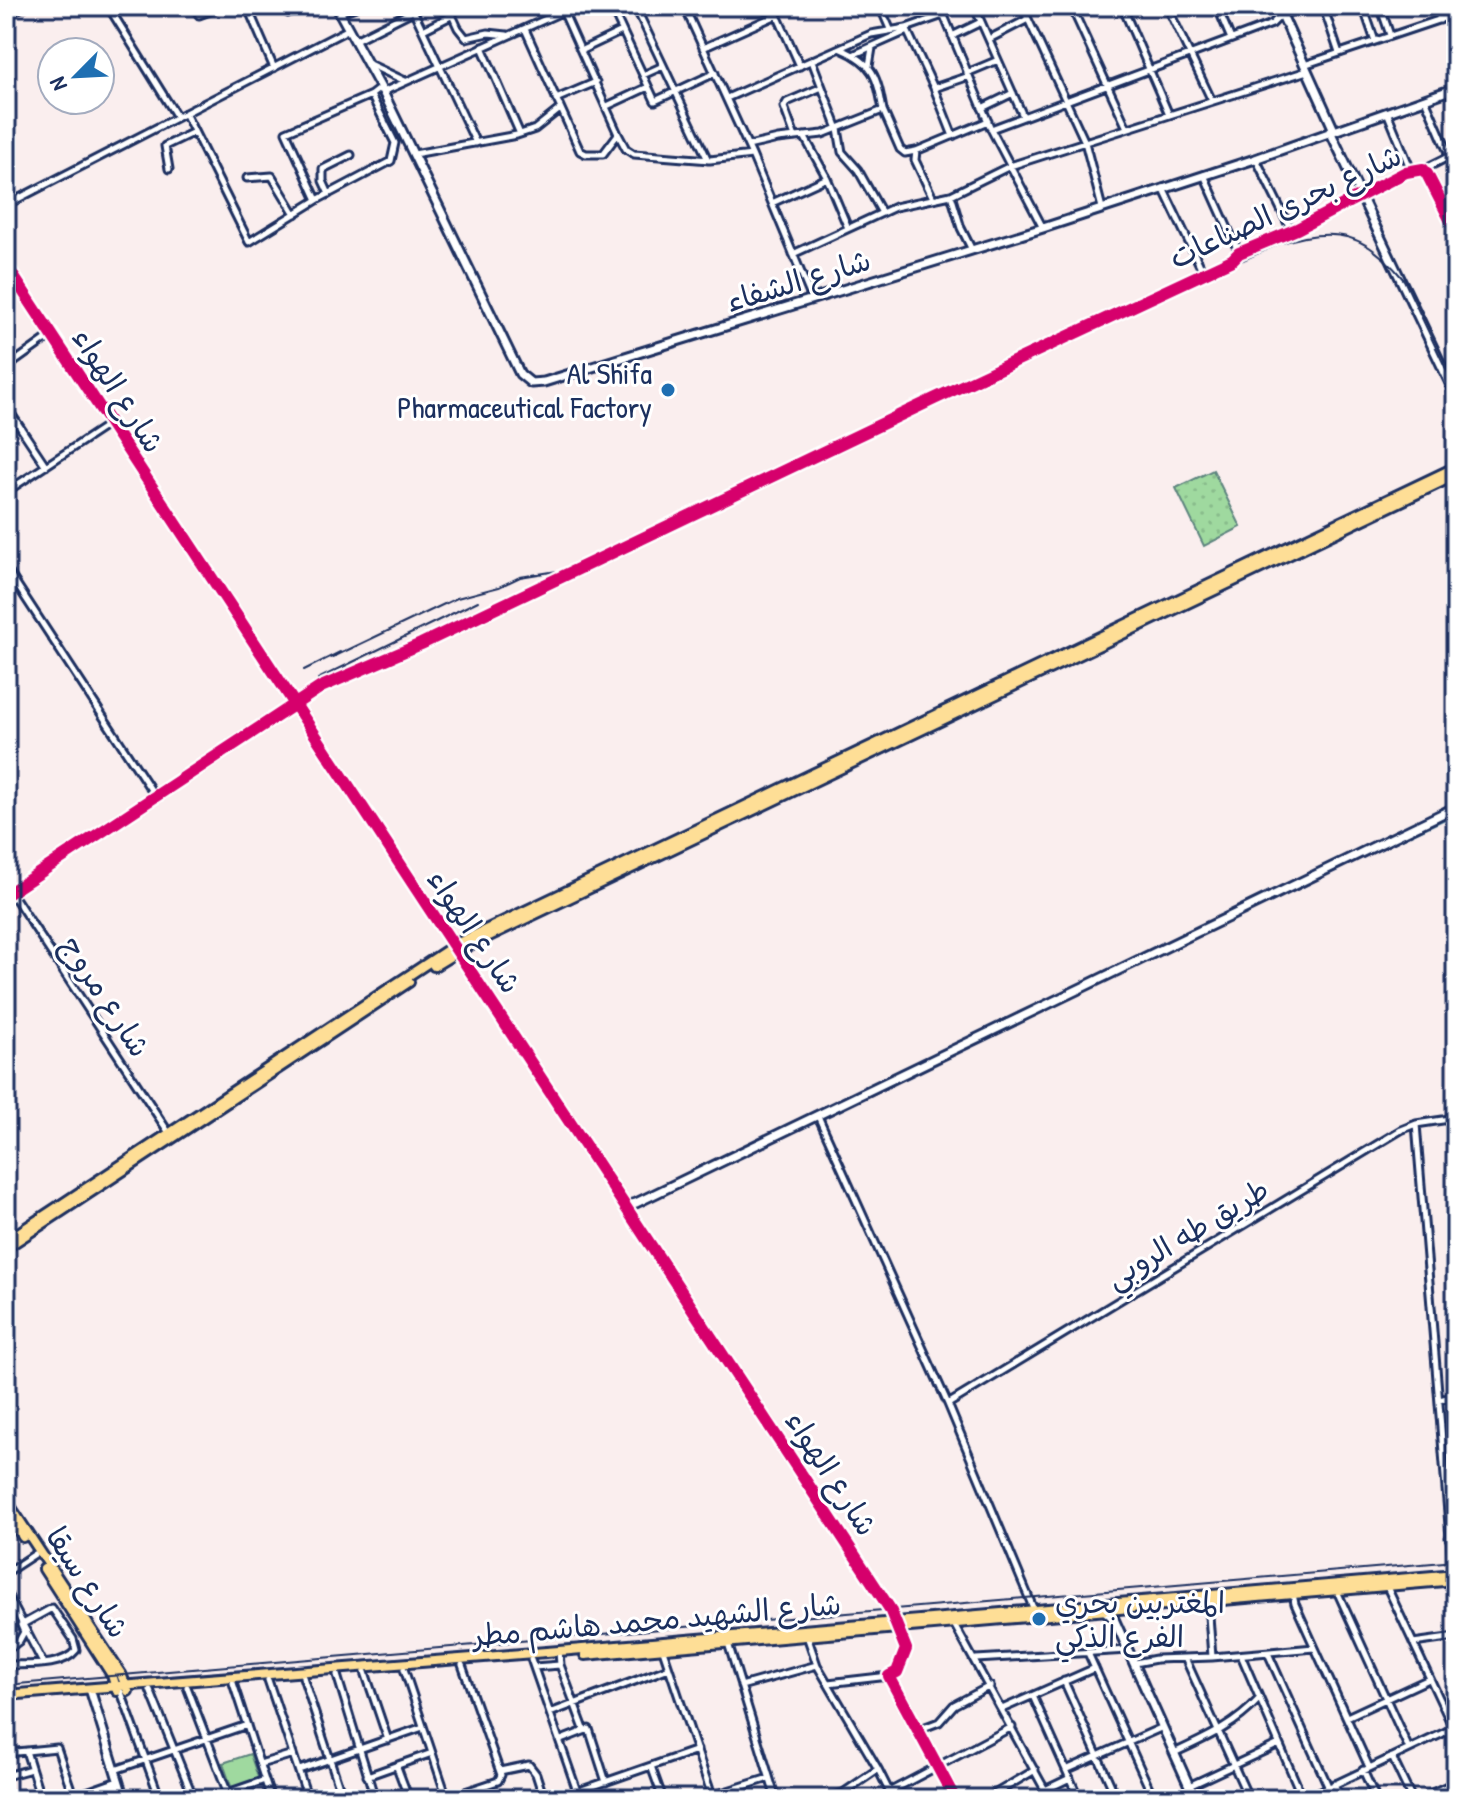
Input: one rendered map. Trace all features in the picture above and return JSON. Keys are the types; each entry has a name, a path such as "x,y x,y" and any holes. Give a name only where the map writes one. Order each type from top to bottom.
{"main road":[{"path":"6,1248 456,949 1319,536 1456,467"},
{"path":"1319,536 1456,475"},
{"path":"6,1241 288,1059"},
{"name":"شارع سيقا","path":"6,1500 121,1674 122,1690"},
{"name":"شارع سيقا","path":"7,1514 122,1690"},
{"name":"شارع الشهيد محمد هاشم مطر","path":"896,1626 1105,1611 1149,1604 1455,1576"},
{"name":"شارع الشهيد محمد هاشم مطر","path":"122,1690 462,1665 532,1663 662,1645 1035,1611 1208,1602 1387,1587 1455,1576"},
{"name":"شارع الشهيد محمد هاشم مطر","path":"662,1645 727,1643 806,1633"},
{"name":"شارع الشهيد محمد هاشم مطر","path":"6,1698 560,1658"}],"street":[{"path":"6,14 26,6"},
{"path":"108,6 177,117"},
{"path":"193,6 199,15 217,6"},
{"path":"247,6 274,68"},
{"path":"284,6 288,13 301,6"},
{"path":"338,10 358,6"},
{"path":"354,41 423,6"},
{"path":"448,6 466,38 488,33 512,34"},
{"path":"317,200 286,132 575,6"},
{"path":"611,6 655,101 715,73"},
{"path":"684,6 752,155 812,300"},
{"path":"773,6 800,66"},
{"path":"880,6 890,29"},
{"path":"940,6 991,129 1043,228"},
{"path":"974,6 1023,116"},
{"path":"1022,6 1085,142 1102,208"},
{"path":"1080,6 1072,8 1127,128"},
{"path":"1122,6 1169,115"},
{"path":"1167,6 1212,101"},
{"path":"1217,6 1231,39"},
{"path":"1280,10 1314,6"},
{"path":"1323,6 1339,53"},
{"path":"1363,6 1375,41"},
{"path":"1380,6 1390,36"},
{"path":"1436,6 1440,20"},
{"path":"616,17 638,7 708,160"},
{"name":"شارع الشفاء","path":"338,10 382,89 511,356 526,382 537,383 1043,228 1255,159 1456,88"},
{"path":"991,129 1272,24 1280,10"},
{"path":"1280,10 1361,196 1456,396"},
{"path":"563,11 626,149 634,154 708,160 752,155"},
{"path":"414,12 476,143"},
{"path":"793,254 882,213 951,195 1010,166 1212,101 1339,53 1456,14"},
{"path":"423,30 453,15"},
{"path":"703,48 777,15"},
{"path":"854,55 943,15"},
{"path":"989,39 1028,19"},
{"path":"952,36 981,22"},
{"path":"525,29 582,153 605,153 618,134"},
{"path":"727,98 871,34 890,29 907,30"},
{"path":"6,205 347,30"},
{"path":"907,30 953,136"},
{"path":"582,50 622,31"},
{"path":"482,47 520,134"},
{"path":"869,66 872,48"},
{"path":"840,49 869,66 876,78 883,110 900,149 905,153 988,121"},
{"path":"934,88 998,60"},
{"path":"812,61 838,129 842,152 858,170 882,213"},
{"path":"366,62 405,82"},
{"path":"643,75 663,66"},
{"path":"556,99 596,82"},
{"path":"607,106 648,87"},
{"path":"795,137 784,107 787,102 822,87"},
{"path":"982,108 1013,93"},
{"path":"185,113 249,242 317,200 385,164 393,156 393,136 371,95"},
{"path":"1423,169 1453,155 1425,99"},
{"path":"414,154 520,134 535,129 560,109"},
{"path":"748,146 823,134 883,110"},
{"path":"1387,112 1411,170"},
{"path":"169,169 165,146 194,132"},
{"path":"804,136 827,178 848,228"},
{"path":"916,151 915,160 933,198"},
{"path":"329,194 323,181 323,169 351,155"},
{"path":"1255,159 1291,230"},
{"name":"شارع بحرى الصناعات","path":"292,704 321,687 387,660 1204,274 1232,260 1239,253 1411,170 1423,169 1431,178 1456,231"},
{"path":"1204,175 1239,253"},
{"path":"247,178 272,176 295,214"},
{"path":"772,203 827,178"},
{"path":"1163,188 1204,274"},
{"path":"951,195 961,228 972,250"},
{"name":"شارع الهواء","path":"6,265 10,278 52,335 890,1609 896,1626"},
{"path":"6,368 52,335"},
{"path":"6,406 46,466"},
{"path":"6,492 109,424"},
{"path":"6,568 155,796"},
{"path":"9,893 292,704"},
{"path":"624,1206 818,1116 1456,807"},
{"name":"شارع مروج","path":"6,884 9,893 169,1133"},
{"path":"818,1116 948,1404 1035,1611"},
{"name":"طريق طه الروبي","path":"948,1404 1377,1143 1416,1124 1456,1118"},
{"path":"1416,1124 1455,1576"},
{"path":"1439,1400 1456,1396"},
{"path":"6,1573 35,1554"},
{"path":"1241,1655 1258,1700 1304,1799 1366,1768 1455,1730 1387,1587"},
{"path":"1337,1591 1409,1749"},
{"path":"6,1592 43,1663"},
{"path":"1293,1594 1314,1648 1347,1717 1376,1799"},
{"path":"1208,1602 1212,1657"},
{"path":"6,1665 59,1661 76,1650 73,1639 52,1608 21,1625"},
{"path":"1105,1611 1114,1617 1195,1799"},
{"path":"954,1624 976,1659 1050,1799"},
{"path":"6,1641 8,1649 22,1636 21,1625"},
{"path":"828,1683 889,1676 897,1672 905,1654 904,1641 896,1626"},
{"path":"806,1633 817,1665 893,1799"},
{"path":"1413,1643 1456,1637"},
{"path":"727,1643 776,1799"},
{"path":"662,1645 712,1798 769,1778"},
{"path":"1135,1663 1314,1648"},
{"path":"976,1659 1129,1650"},
{"path":"1088,1653 1154,1799"},
{"path":"1268,1653 1331,1785 1341,1799"},
{"path":"560,1658 584,1729"},
{"path":"1185,1658 1249,1799"},
{"path":"532,1663 577,1791"},
{"path":"423,1799 446,1796 498,1781 500,1771 462,1665"},
{"path":"741,1686 817,1665"},
{"path":"550,1713 669,1668"},
{"path":"1002,1709 1095,1668"},
{"path":"404,1669 446,1796"},
{"path":"365,1672 388,1740"},
{"path":"337,1675 375,1799"},
{"path":"889,1676 955,1799"},
{"path":"303,1677 343,1799"},
{"path":"1347,1717 1430,1678"},
{"path":"268,1680 308,1799"},
{"path":"1064,1681 1117,1799"},
{"path":"233,1683 271,1799"},
{"path":"918,1730 939,1722 954,1705 990,1686"},
{"path":"187,1687 228,1796"},
{"path":"122,1690 160,1799"},
{"path":"150,1690 194,1799"},
{"path":"90,1692 124,1799"},
{"path":"1033,1696 1079,1799"},
{"path":"1174,1753 1219,1732 1239,1719 1258,1700"},
{"path":"115,1770 247,1725"},
{"path":"299,1770 423,1727"},
{"path":"889,1792 1012,1727"},
{"path":"1066,1770 1163,1727"},
{"path":"561,1740 584,1729 590,1731 606,1782"},
{"path":"1189,1786 1279,1744"},
{"path":"6,1753 57,1748 72,1798 88,1796 118,1782"},
{"path":"556,1799 697,1750"},
{"path":"26,1751 41,1799"},
{"path":"367,1776 432,1753"},
{"path":"260,1764 293,1754"},
{"path":"1392,1757 1412,1799"},
{"path":"500,1771 529,1765 536,1774 544,1799"},
{"path":"651,1766 663,1799"},
{"path":"397,1767 409,1799"},
{"path":"6,1776 31,1769"},
{"path":"825,1799 844,1796 878,1769"},
{"path":"986,1799 1035,1770"},
{"path":"1045,1790 1070,1778"},
{"path":"210,1799 228,1796 265,1780"},
{"path":"1419,1799 1456,1782"},
{"path":"1440,1789 1445,1799"}],"green space":[{"path":"1213,470 1241,527 1204,546 1176,488"},
{"path":"250,1754 259,1780 232,1789 223,1763"}],"waterway":[{"path":"1330,872 1456,814"}],"railway":[{"path":"331,658 457,598 499,587 520,577 557,571 574,572 591,566 810,465 1067,339 1279,244 1299,238 1317,235 1349,238 1363,243 1390,264 1404,280 1456,390"},
{"path":"318,679 478,601"},
{"path":"304,670 340,652"},
{"path":"6,1685 1456,1561"}],"cycle path":[{"path":"6,895 321,687 421,644 1232,260 1239,253 1297,229 1406,172 1423,169 1456,231"},
{"path":"6,265 890,1609 906,1649 897,1672 889,1676 955,1799"}],"place":[{"name":"Al Shifa Pharmaceutical Factory","path":"668,390"},
{"name":"المغتربين بحري الفرع الذكي","path":"1039,1619"}]}
